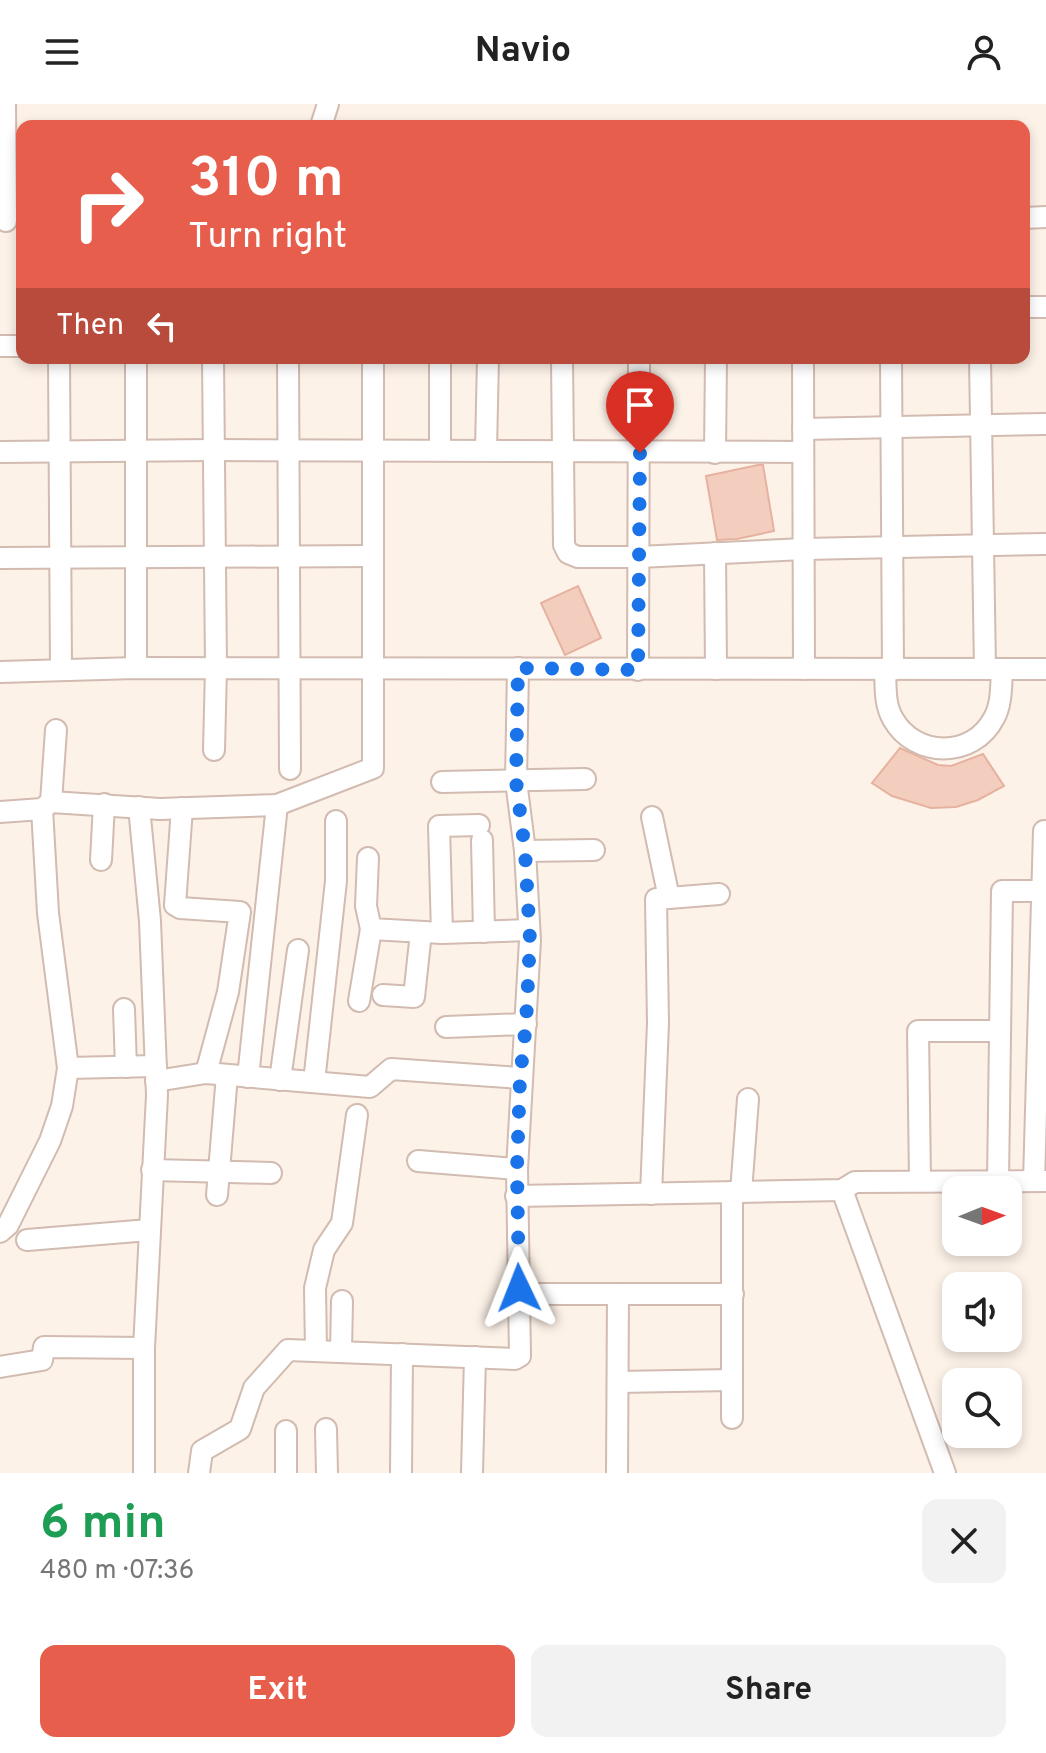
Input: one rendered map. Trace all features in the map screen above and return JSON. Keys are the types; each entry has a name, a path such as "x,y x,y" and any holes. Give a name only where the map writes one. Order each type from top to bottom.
{"street":[{"path":"5,104 9,221"},
{"path":"59,364 61,670"},
{"path":"136,364 136,668"},
{"path":"213,364 214,750"},
{"path":"288,364 290,769"},
{"path":"0,812 104,804 182,808 277,805 373,768 373,364"},
{"path":"440,364 440,450"},
{"path":"486,450 488,364"},
{"path":"562,364 564,545 568,553 578,557 1046,544"},
{"path":"638,670 639,364"},
{"path":"715,453 716,364"},
{"path":"803,364 804,669"},
{"path":"891,364 889,670 886,698 892,718 906,735 929,747 950,750 971,743 987,730 996,715 985,546 980,364"},
{"path":"803,429 1046,424"},
{"path":"0,452 803,452"},
{"path":"715,553 716,669"},
{"path":"0,558 372,556"},
{"path":"0,672 136,668 1046,669"},
{"path":"199,1473 202,1451 240,1429 254,1388 288,1350 515,1359 521,1350 516,1196 529,930 525,851 516,781 518,668"},
{"path":"0,1232 8,1225 50,1141 62,1106 68,1068 48,913 47,806 56,730"},
{"path":"442,782 585,779"},
{"path":"101,860 104,804"},
{"path":"217,1195 218,1172 238,1076 277,805"},
{"path":"139,807 150,921 156,1073 144,1348 144,1473"},
{"path":"182,808 175,905 180,908 240,912 228,992 206,1073"},
{"path":"652,817 669,898"},
{"path":"314,1082 334,898 336,821"},
{"path":"442,933 439,826 481,833 484,932"},
{"path":"1040,1181 1044,831"},
{"path":"525,851 594,850"},
{"path":"359,1001 371,929 366,906 368,858"},
{"path":"998,1176 1002,891 1044,891"},
{"path":"651,1194 658,1023 656,899 719,894"},
{"path":"334,898 366,906"},
{"path":"371,929 442,933 529,930"},
{"path":"383,995 414,997 421,932"},
{"path":"280,1080 298,950"},
{"path":"124,1009 126,1067"},
{"path":"446,1027 526,1024"},
{"path":"920,1181 918,1031 1000,1031"},
{"path":"68,1068 126,1067 156,1073 206,1073 370,1087 391,1069 520,1078"},
{"path":"732,1418 736,1192 748,1099"},
{"path":"316,1351 315,1288 324,1250 342,1223 357,1115"},
{"path":"418,1161 517,1169"},
{"path":"152,1170 271,1173"},
{"path":"516,1196 842,1190 855,1182 942,1181"},
{"path":"842,1190 945,1473"},
{"path":"27,1240 149,1230"},
{"path":"539,1294 733,1294"},
{"path":"617,1473 618,1294"},
{"path":"341,1352 342,1301"},
{"path":"0,1367 42,1360 44,1347 144,1348"},
{"path":"401,1473 402,1354"},
{"path":"472,1473 475,1357"},
{"path":"618,1382 732,1380"},
{"path":"326,1429 327,1473"},
{"path":"286,1431 286,1473"}],"building":[{"path":"763,465 774,531 717,540 706,476"},
{"path":"578,586 601,638 565,655 541,603"},
{"path":"900,748 938,765 951,766 983,754 1004,786 978,800 956,807 931,808 892,796 872,783"}],"route":[{"path":"519,1288 516,1196 520,1078 530,940 525,851 516,781 518,668 638,670 640,453"}]}
